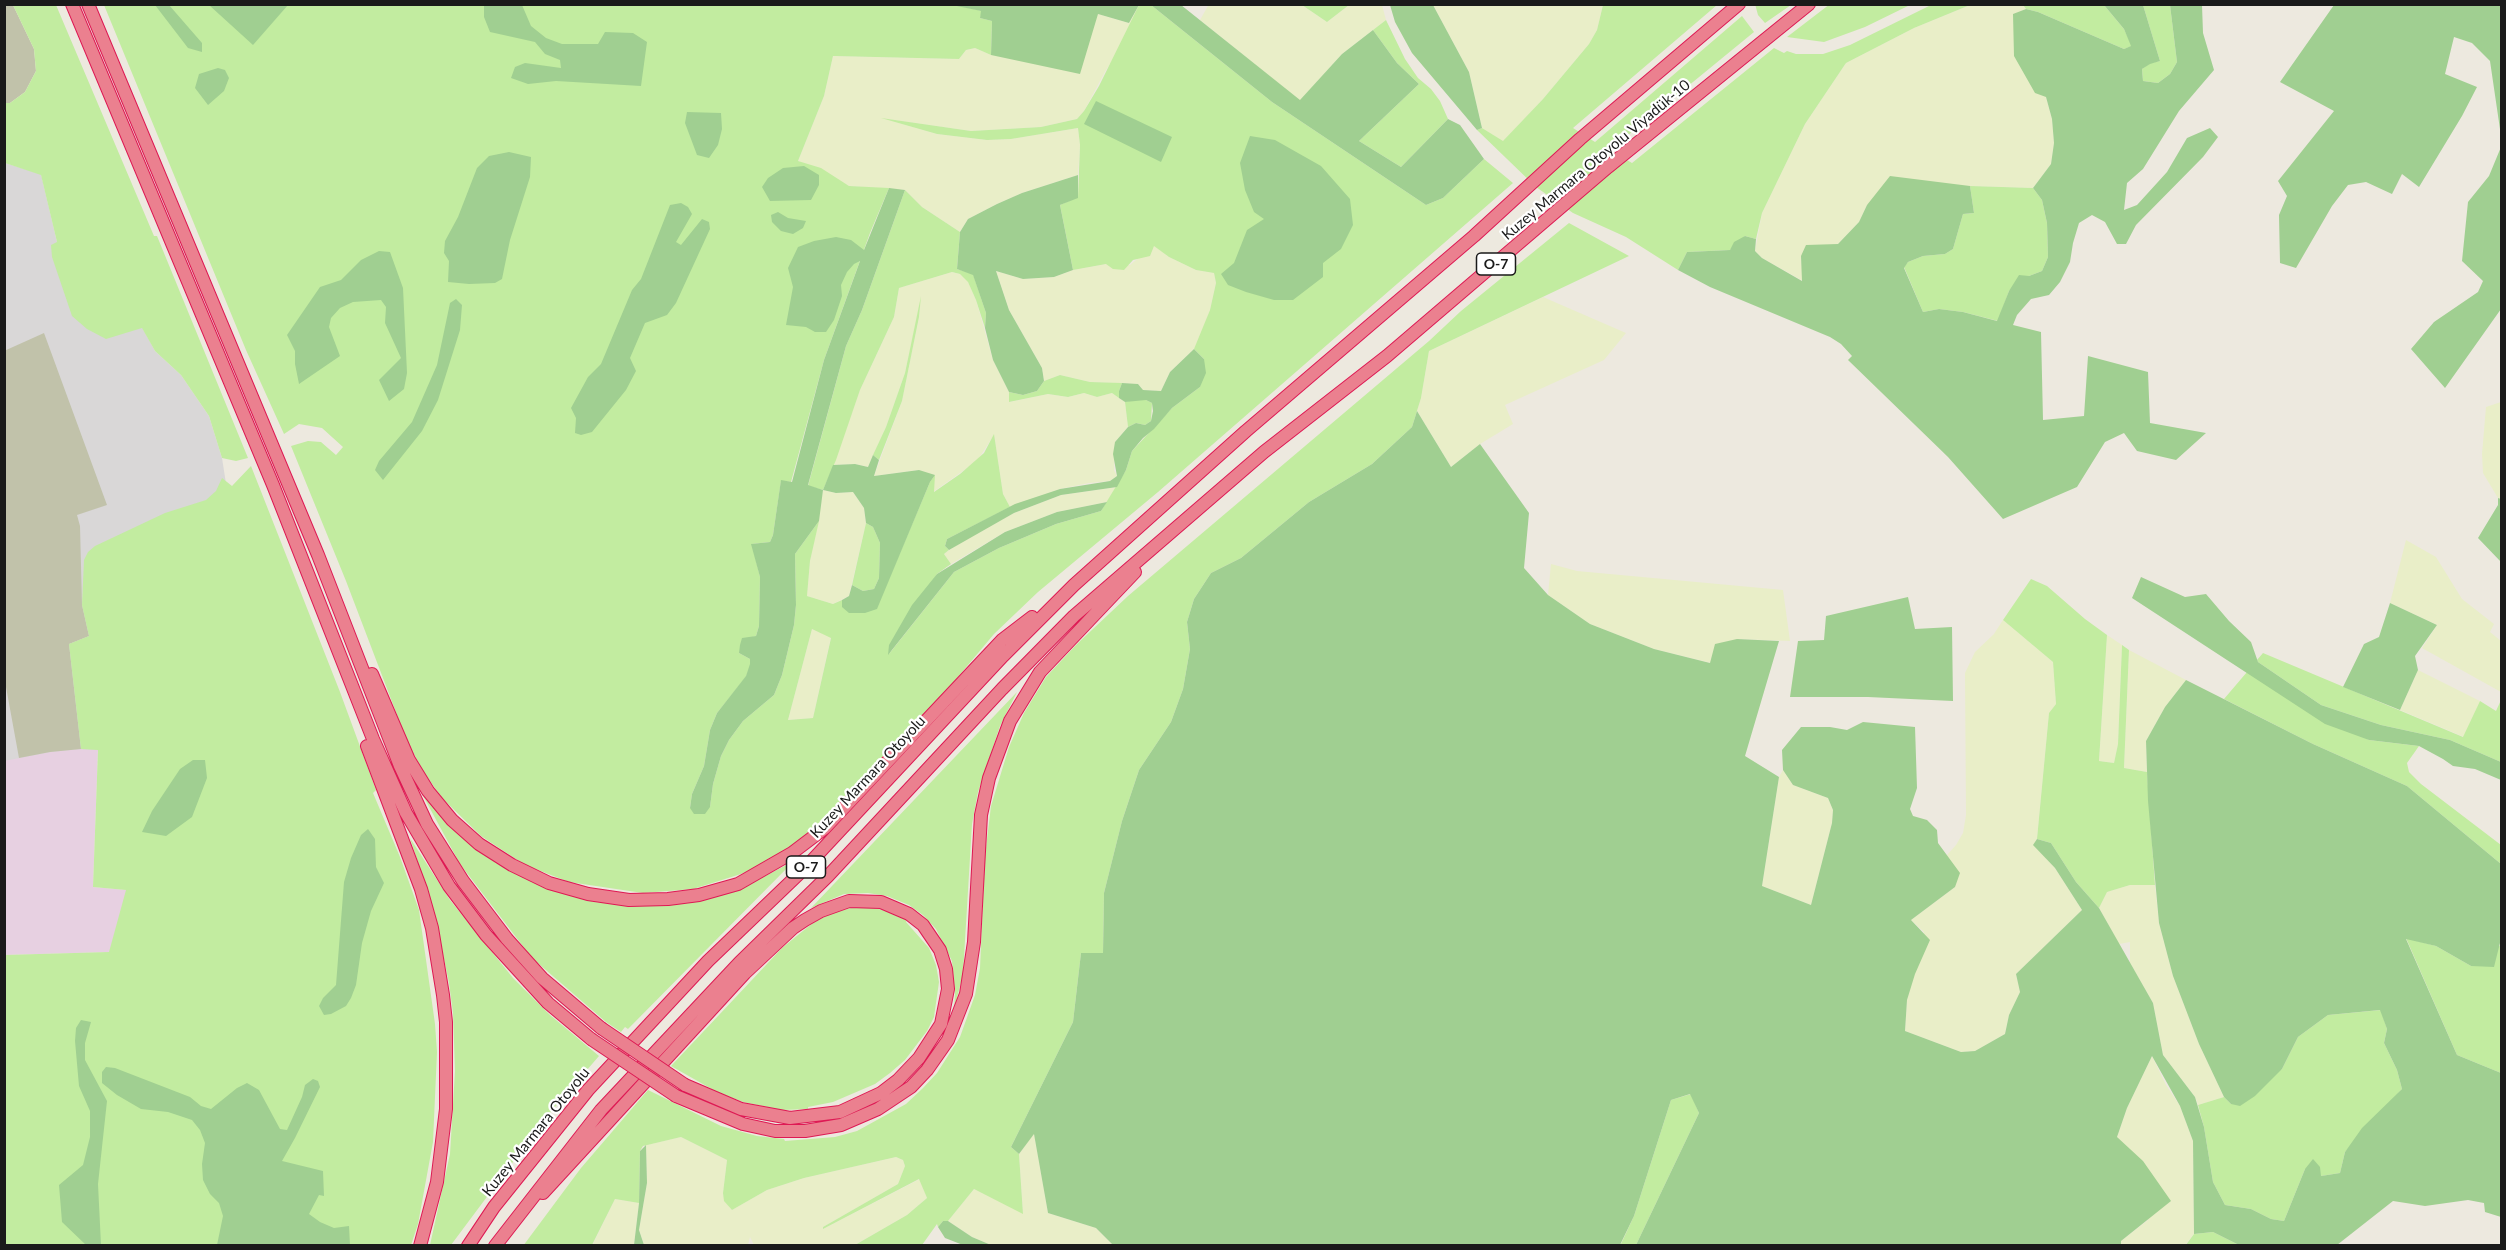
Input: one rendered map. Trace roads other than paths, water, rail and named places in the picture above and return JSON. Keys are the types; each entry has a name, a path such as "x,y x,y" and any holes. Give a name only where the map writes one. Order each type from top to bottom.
{"highway":[{"path":"72,4 307,566 373,739 406,813 427,851 462,904 499,951 548,1003 591,1039 676,1096 743,1124 776,1131 805,1131 841,1125 878,1109 911,1087 927,1070 948,1040 966,994 972,959 981,815 989,778 1010,721 1040,672 1182,522"},
{"path":"88,4 318,555 409,760 428,791 453,820 480,844 531,875 549,884 588,894 629,900 699,895 738,884 792,853 825,828 1002,640 1074,585"},
{"name":"Kuzey Marmara Otoyolu Viyadük-10","path":"1163,504 1738,4"},
{"name":"Kuzey Marmara Otoyolu Viyadük-10","path":"1182,522 1264,452 1395,349 1608,167 1809,4"},
{"name":"Kuzey Marmara Otoyolu","path":"468,1245 494,1207 588,1090 708,961 805,868 1002,656 1074,585 1163,504"},
{"name":"O-7","path":"495,1245 601,1110 679,1025 828,876 1002,689 1074,616 1182,522"},
{"path":"318,555 400,766 444,852 463,882 507,939 542,978 601,1028 685,1085 741,1109 790,1118 840,1112 881,1093 898,1080 919,1058 941,1024 948,989 946,969 932,936 909,914 895,907 866,900 849,901 821,911 793,928 745,973 495,1245"},
{"path":"307,566 369,750 410,854 432,928 438,963 446,1022 446,1108 436,1182 420,1245"}]}
